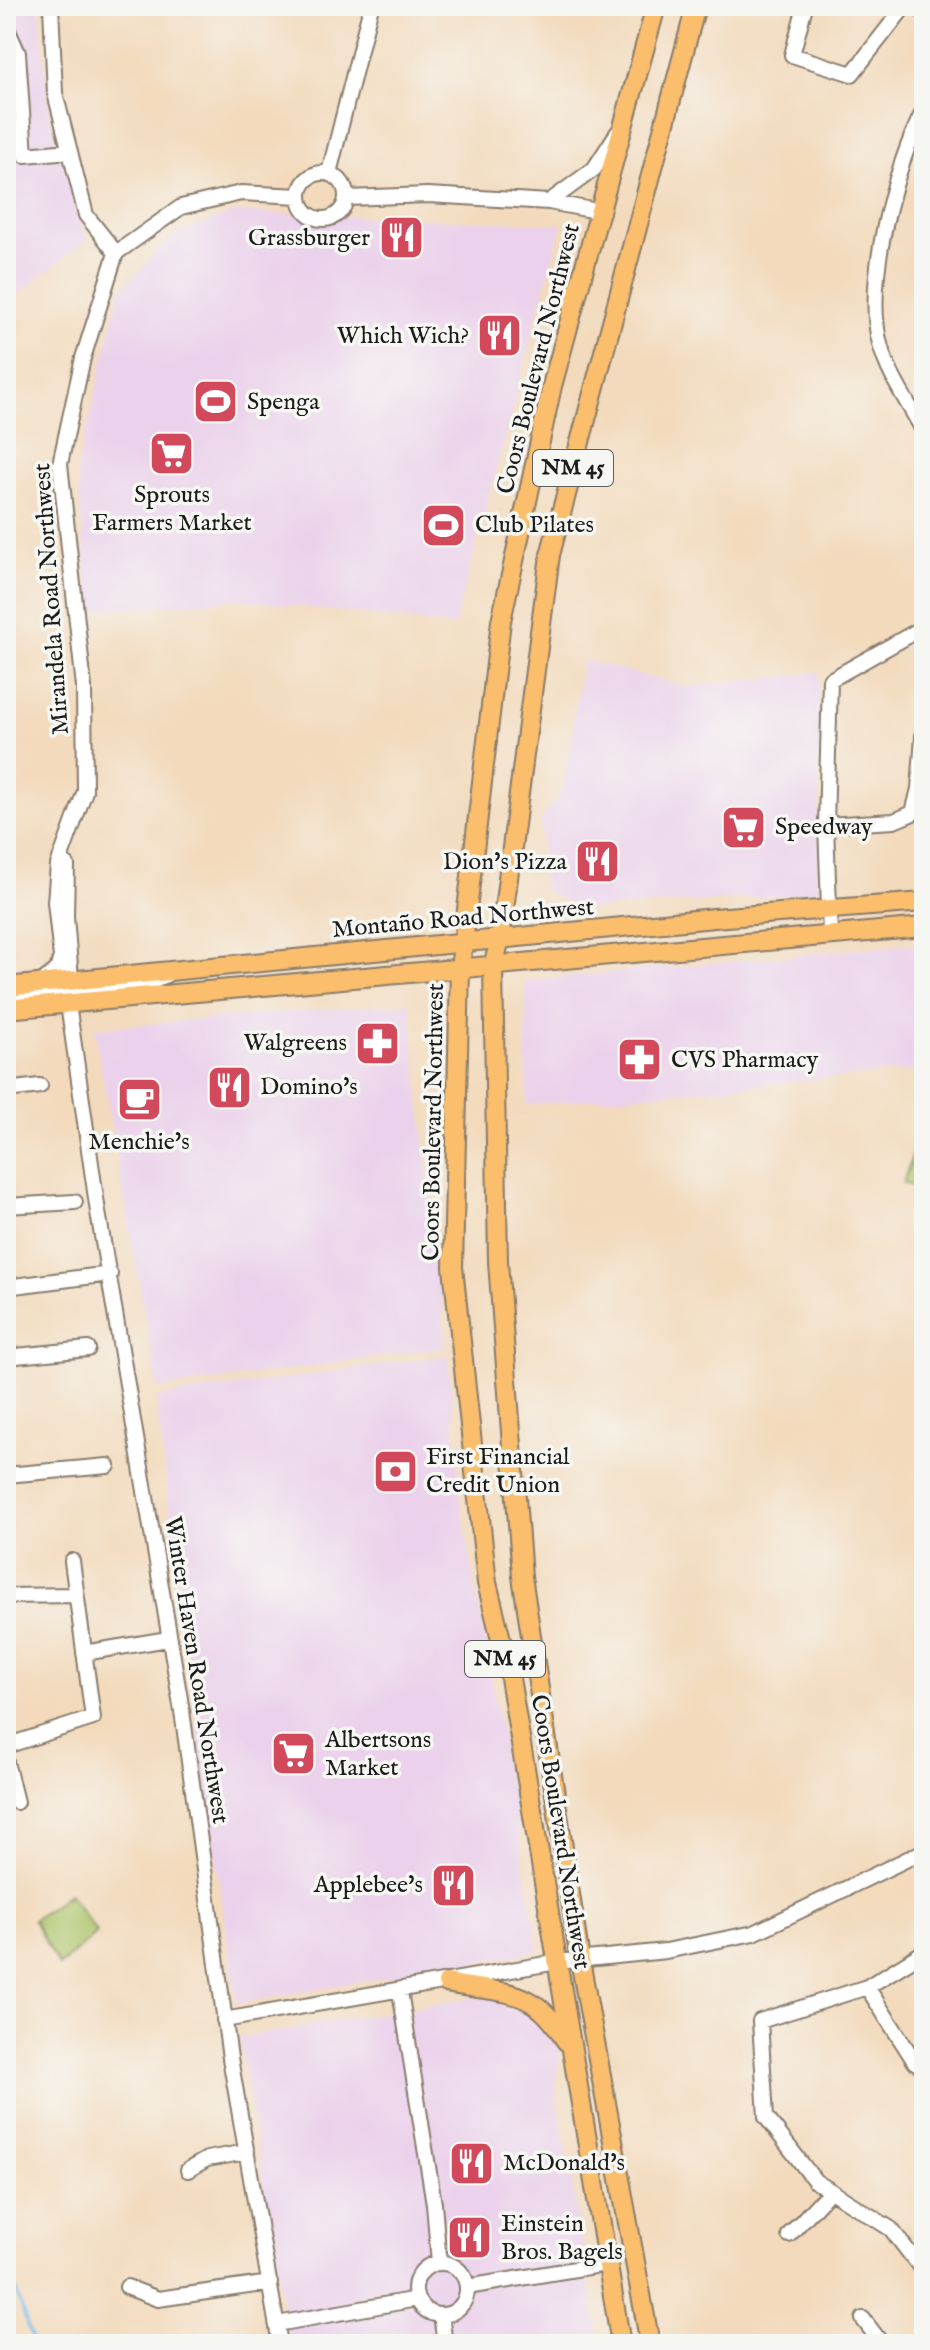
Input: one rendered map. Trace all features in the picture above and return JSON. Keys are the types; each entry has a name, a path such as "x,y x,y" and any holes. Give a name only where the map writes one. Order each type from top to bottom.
{"main road":[{"name":"Coors Boulevard Northwest","path":"621,2344 509,1672 487,1583 453,1267 460,969 501,621 552,386 656,6"},
{"name":"Coors Boulevard Northwest","path":"650,2344 580,1960 522,1576 498,1262 493,966 500,940 550,555 696,6"},
{"name":"Montaño Road Northwest","path":"6,987 924,902"},
{"name":"Montaño Road Northwest","path":"6,1009 924,927"},
{"path":"447,1983 526,1996 551,2016 572,2052"}],"street":[{"path":"51,6 55,93 86,215 116,253 181,207 241,193 300,196"},
{"path":"329,173 371,6"},
{"path":"805,6 792,55 852,74 905,6"},
{"path":"913,6 924,12"},
{"path":"6,26 18,53 25,155 70,151"},
{"path":"924,110 912,132 888,218 874,284 874,314 880,346 924,432"},
{"path":"549,202 594,169 627,118"},
{"path":"329,173 343,182 347,198 340,213 324,219 305,211 300,196 310,176 329,173"},
{"path":"347,198 428,195 549,202 602,212"},
{"name":"Mirandela Road Northwest","path":"40,983 57,970 61,957 55,902 58,865 85,791 84,687 60,464 83,358 116,253"},
{"path":"830,935 826,825 830,680 924,627"},
{"path":"826,825 894,821 913,813 919,789 924,724"},
{"path":"6,1000 59,991 71,979 66,916 67,864 63,857"},
{"path":"68,1004 75,992 150,983 175,970"},
{"name":"Winter Haven Road Northwest","path":"68,1004 182,1711 224,2020 280,2344"},
{"path":"6,1090 40,1086"},
{"path":"6,1206 75,1202"},
{"path":"6,1287 110,1274"},
{"path":"6,1357 88,1349"},
{"path":"6,1475 108,1466"},
{"path":"6,1746 93,1718 72,1561"},
{"path":"6,1596 76,1595"},
{"path":"84,1653 168,1639"},
{"path":"6,1762 16,1802"},
{"path":"224,2020 557,1962 666,1951 754,1933 924,1851"},
{"path":"924,1952 867,1987 760,2021 766,2117 815,2181 891,2229 924,2272"},
{"path":"867,1987 915,2062 924,2068"},
{"path":"400,1991 434,2204 439,2263"},
{"path":"188,2170 207,2159 247,2152"},
{"path":"789,2235 830,2191"},
{"path":"439,2263 458,2269 467,2287 459,2307 441,2315 427,2311 417,2299 418,2277 431,2265 439,2263"},
{"path":"467,2287 606,2264"},
{"path":"127,2287 158,2299 270,2283"},
{"path":"277,2324 417,2299"},
{"path":"441,2315 445,2344"},
{"path":"863,2319 882,2344"}],"shaded area":[{"path":"6,6 39,6 50,118 87,240 6,303"},
{"path":"234,212 562,224 454,626 240,599 90,611 77,470 120,291 172,236"},
{"path":"583,660 686,687 819,672 819,893 581,910 543,889 541,819 562,792"},
{"path":"924,943 924,1070 527,1105 525,981"},
{"path":"410,1003 446,1347 158,1389 94,1028"},
{"path":"448,1355 462,1511 539,1951 237,2003 191,1687 156,1398"},
{"path":"499,1993 516,1997 555,2030 560,2052 555,2084 600,2344 289,2344 239,2038"}],"green space":[{"path":"924,1129 924,1190 903,1183"},
{"path":"69,1894 97,1933 59,1966 33,1920"}],"waterway":[{"path":"6,2258 33,2344"}],"place":[{"name":"Grassburger","path":"401,238"},
{"name":"Which Wich?","path":"500,336"},
{"name":"Spenga","path":"216,402"},
{"name":"Sprouts Farmers Market","path":"172,453"},
{"name":"Club Pilates","path":"444,525"},
{"name":"Speedway","path":"744,827"},
{"name":"Dion's Pizza","path":"598,862"},
{"name":"Walgreens","path":"378,1043"},
{"name":"CVS Pharmacy","path":"640,1060"},
{"name":"Domino's","path":"229,1087"},
{"name":"Menchie's","path":"139,1100"},
{"name":"First Financial Credit Union","path":"395,1471"},
{"name":"Albertsons Market","path":"294,1754"},
{"name":"Applebee's","path":"454,1885"},
{"name":"McDonald's","path":"472,2163"},
{"name":"Einstein Bros. Bagels","path":"470,2238"}]}
